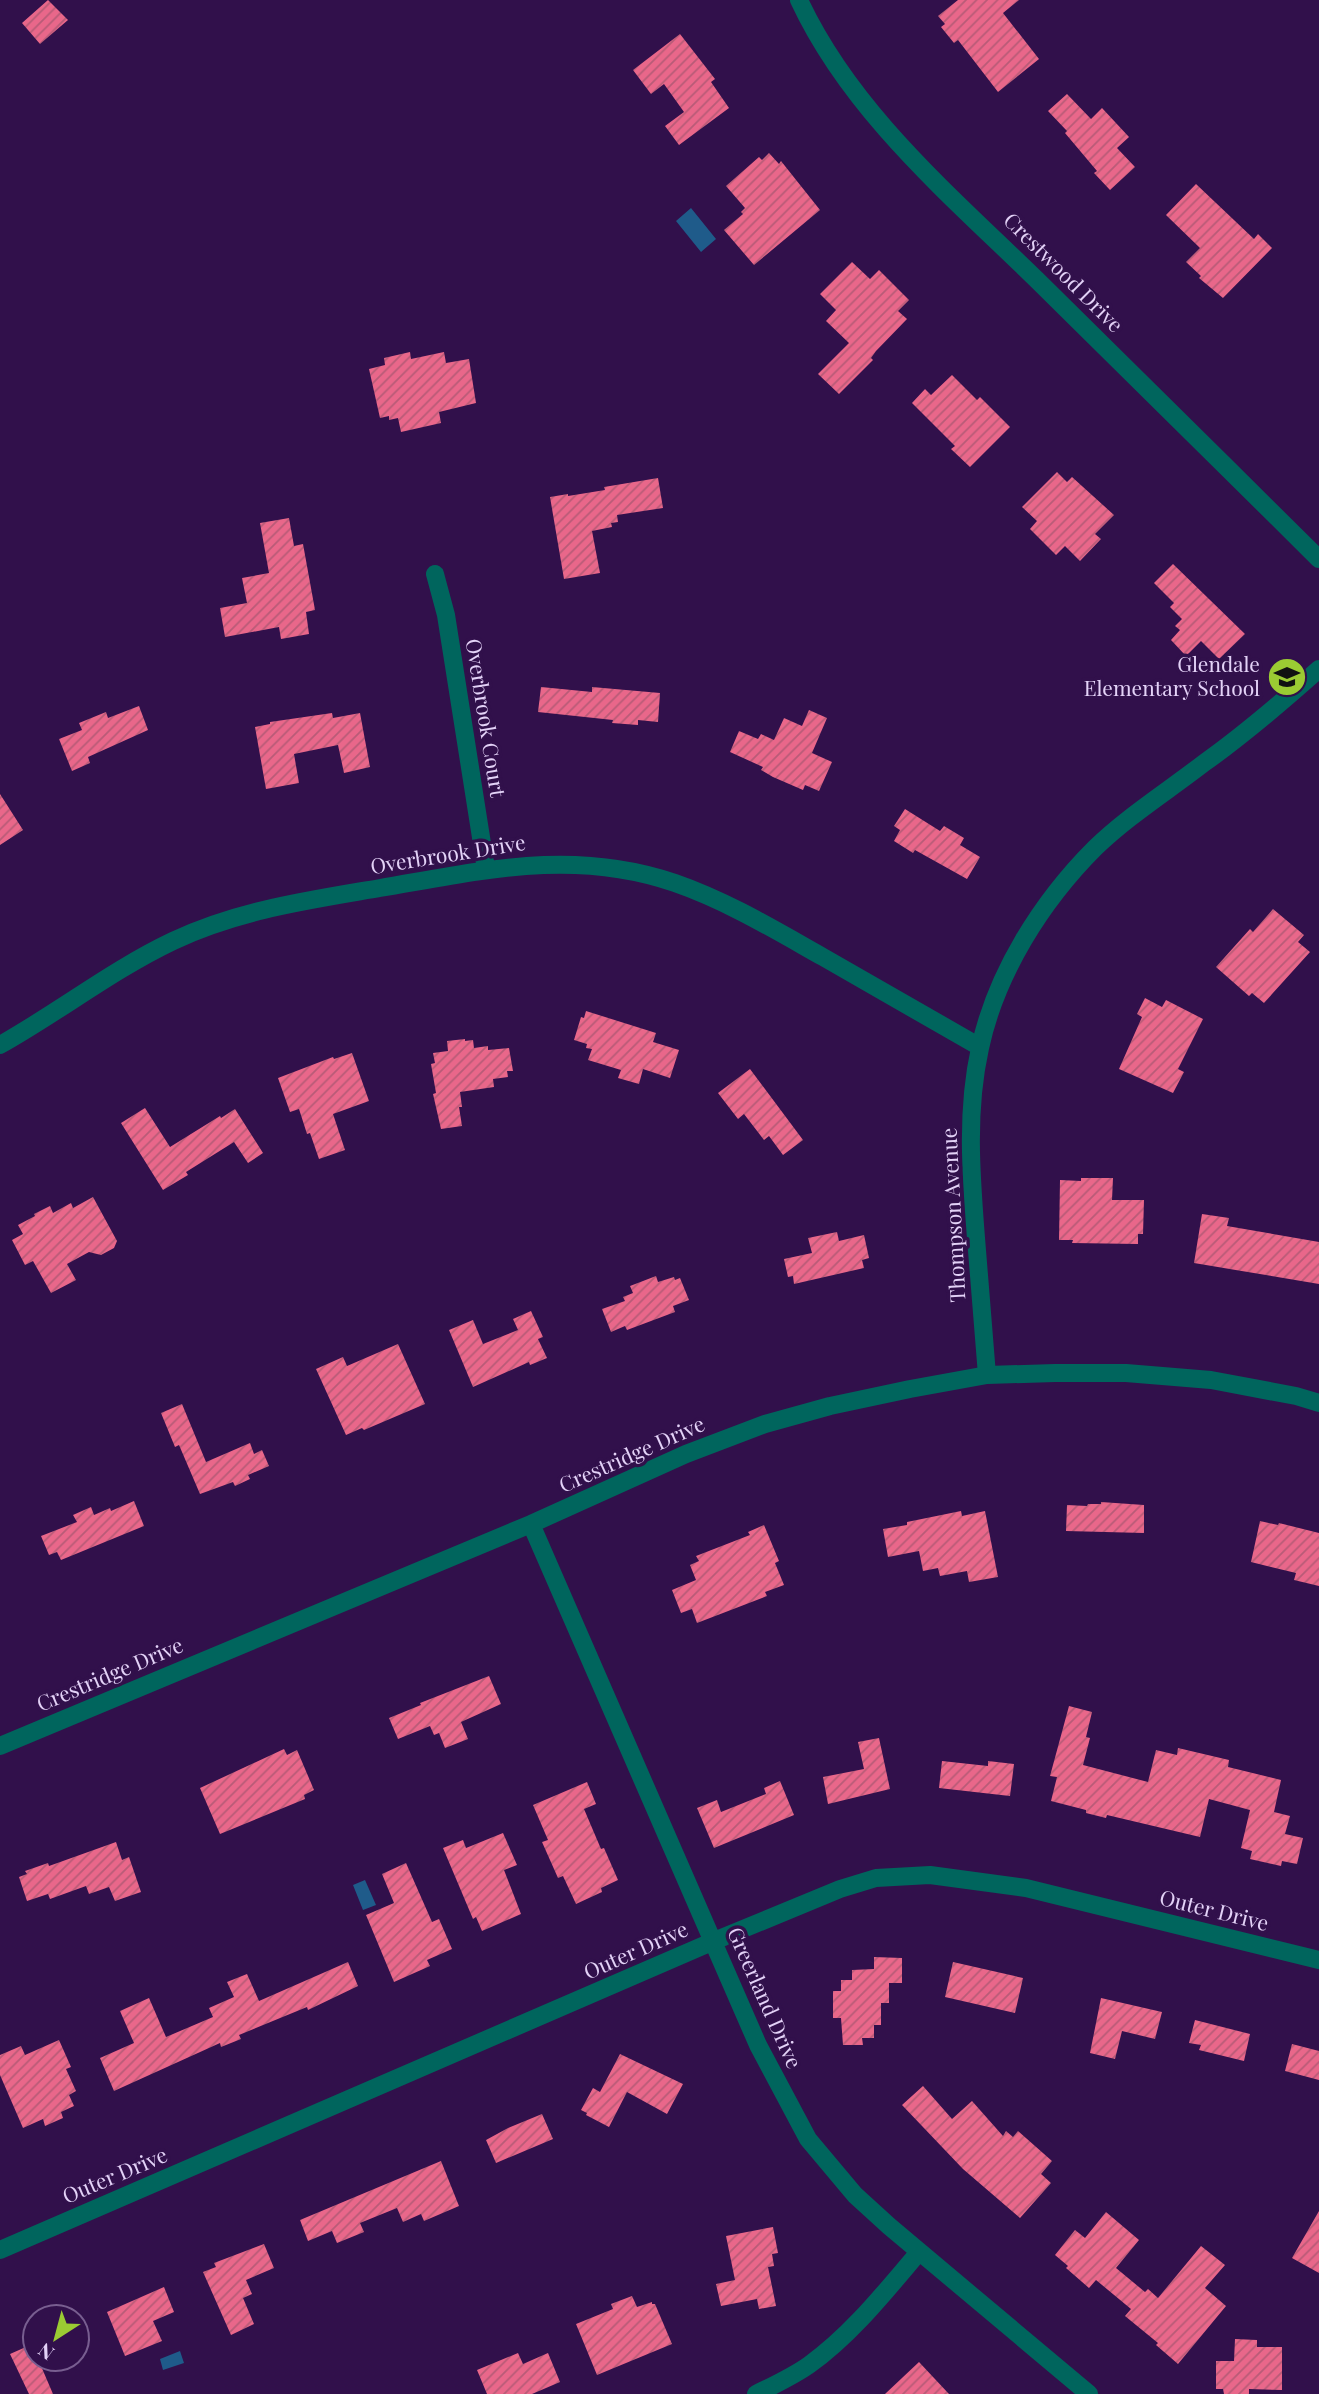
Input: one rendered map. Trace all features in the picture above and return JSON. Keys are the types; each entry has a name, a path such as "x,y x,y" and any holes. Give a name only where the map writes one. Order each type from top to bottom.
{"street":[{"name":"Crestwood Drive","path":"799,0 812,28 850,85 927,172 1319,559"},
{"name":"Overbrook Court","path":"435,575 446,615 486,869"},
{"name":"Thompson Avenue","path":"987,1375 970,1143 973,1093 980,1047 1015,955 1056,892 1096,847 1160,794 1264,719 1319,669"},
{"name":"Overbrook Drive","path":"0,1045 125,966 214,923 293,904 486,869 555,863 619,869 673,882 706,895 766,925 980,1047"},
{"name":"Crestridge Drive","path":"0,1746 531,1524 686,1454 765,1424 830,1406 910,1388 987,1375 1114,1373 1190,1378 1257,1388 1319,1403"},
{"name":"Greerland Drive","path":"531,1524 758,2045 808,2139 855,2195 1089,2394"},
{"name":"Outer Drive","path":"0,2250 714,1941 840,1889 876,1878 930,1875 1026,1888 1319,1960"},
{"path":"756,2394 795,2374 830,2348 885,2292 919,2252"}],"water":[{"path":"691,208 716,239 701,252 676,221"},
{"path":"365,1880 376,1905 363,1910 353,1885"},
{"path":"180,2351 184,2363 163,2370 160,2359"}],"building":[{"path":"48,0 68,20 40,44 22,23"},
{"path":"958,0 1019,0 1003,13 1039,59 998,92 958,40 954,43 941,27 945,24 938,16"},
{"path":"680,34 715,79 711,82 729,108 679,145 665,126 684,112 664,84 651,94 633,70"},
{"path":"1067,94 1091,119 1102,108 1129,137 1117,148 1135,167 1110,190 1094,173 1097,171 1065,133 1067,131 1048,111"},
{"path":"769,153 779,164 781,161 820,210 754,265 724,230 743,214 741,212 745,208 726,186 759,157 762,160"},
{"path":"1196,184 1254,239 1258,234 1272,248 1223,298 1199,278 1201,276 1186,262 1200,248 1166,215"},
{"path":"852,262 870,279 879,270 909,300 898,311 907,319 876,351 871,358 873,360 839,394 818,374 849,343 826,321 836,310 820,294"},
{"path":"410,352 411,359 444,352 446,363 469,359 476,403 439,412 441,423 401,432 398,418 380,418 369,369 385,365 384,358"},
{"path":"952,375 977,400 980,397 1010,427 970,467 951,449 955,446 912,403 925,389 931,395"},
{"path":"1057,472 1067,482 1072,477 1114,515 1095,534 1101,539 1080,561 1065,546 1056,555 1030,529 1037,521 1022,507"},
{"path":"658,478 663,508 617,515 618,522 611,523 612,527 592,531 600,573 564,579 550,497 605,490 604,487"},
{"path":"289,518 294,546 303,544 315,610 306,612 309,634 281,639 279,627 225,637 220,608 247,603 242,578 269,573 260,523"},
{"path":"1173,564 1245,634 1219,659 1201,641 1186,656 1171,640 1180,630 1175,626 1182,619 1170,607 1174,603 1154,583"},
{"path":"541,687 592,692 592,687 660,693 658,722 638,720 638,725 612,723 613,720 538,712"},
{"path":"139,706 148,730 88,757 90,763 72,771 59,739 82,730 79,723 106,712 108,718"},
{"path":"809,710 827,718 812,753 832,762 819,791 805,785 803,790 773,777 761,770 763,767 730,752 739,731 758,739 761,734 774,740 784,718 802,726"},
{"path":"332,713 333,718 360,713 370,767 344,773 338,745 294,754 299,783 266,789 255,727 270,722"},
{"path":"0,794 23,830 0,845"},
{"path":"905,809 940,831 944,826 964,838 960,845 980,857 967,879 894,841 900,830 894,826"},
{"path":"1273,909 1304,935 1298,942 1310,952 1264,1003 1252,993 1249,996 1216,967 1250,929 1253,932"},
{"path":"1145,998 1162,1007 1166,1000 1203,1019 1178,1069 1184,1072 1173,1093 1119,1069 1142,1017 1137,1014"},
{"path":"586,1011 656,1033 653,1042 679,1050 670,1078 643,1069 639,1084 618,1078 621,1070 588,1060 592,1049 586,1048 587,1044 574,1040 581,1017 584,1018"},
{"path":"473,1040 474,1048 509,1048 513,1071 507,1071 508,1077 493,1079 494,1087 460,1092 462,1126 441,1129 433,1094 436,1093 431,1064 435,1063 433,1053 448,1051 447,1041"},
{"path":"352,1053 369,1101 333,1114 345,1150 319,1159 299,1109 290,1112 278,1078 333,1057 334,1059"},
{"path":"750,1069 803,1140 783,1155 769,1136 764,1140 744,1114 738,1119 718,1093"},
{"path":"145,1108 170,1147 235,1109 263,1153 248,1163 234,1142 163,1190 121,1123"},
{"path":"1081,1178 1113,1178 1112,1200 1144,1200 1143,1234 1138,1234 1138,1244 1072,1243 1073,1240 1059,1240 1060,1180 1081,1181"},
{"path":"93,1197 117,1241 114,1248 101,1255 89,1252 67,1264 76,1280 51,1293 33,1261 25,1265 12,1240 23,1234 18,1225 50,1206 53,1213 71,1203 73,1208"},
{"path":"1202,1214 1229,1218 1227,1226 1319,1242 1319,1284 1194,1263"},
{"path":"837,1232 839,1241 864,1235 869,1258 862,1260 864,1268 794,1284 793,1276 788,1277 784,1259 812,1253 808,1238"},
{"path":"656,1276 658,1282 680,1278 689,1300 673,1306 675,1312 627,1330 625,1326 611,1332 602,1309 625,1301 623,1297 633,1293 630,1286"},
{"path":"531,1311 543,1337 538,1339 547,1358 530,1365 529,1362 473,1387 449,1330 473,1320 483,1344 518,1330 513,1319"},
{"path":"398,1344 425,1404 346,1435 316,1369 343,1357 347,1366"},
{"path":"182,1404 206,1462 250,1443 254,1454 262,1450 269,1466 248,1475 250,1479 235,1486 233,1482 200,1494 179,1445 175,1447 161,1413"},
{"path":"134,1501 144,1526 61,1560 57,1552 49,1555 41,1536 77,1522 73,1515 91,1507 94,1515"},
{"path":"1101,1502 1144,1505 1144,1533 1066,1531 1067,1505 1087,1506"},
{"path":"961,1511 962,1516 985,1511 998,1577 969,1582 967,1571 940,1576 938,1568 923,1571 919,1551 888,1557 883,1529"},
{"path":"1260,1521 1319,1533 1319,1586 1294,1580 1296,1573 1251,1562"},
{"path":"764,1525 779,1561 775,1563 784,1585 765,1592 767,1596 697,1623 692,1609 681,1613 672,1590 696,1580 690,1565 699,1561 696,1556 750,1535 748,1532"},
{"path":"489,1676 501,1704 461,1722 468,1739 445,1748 439,1733 434,1735 430,1726 398,1739 389,1718"},
{"path":"1069,1706 1092,1712 1086,1737 1090,1738 1083,1765 1148,1782 1156,1750 1177,1755 1178,1748 1229,1760 1228,1767 1281,1780 1274,1812 1290,1816 1285,1834 1303,1838 1297,1864 1282,1861 1281,1866 1250,1859 1252,1851 1241,1848 1250,1810 1209,1799 1200,1837 1107,1815 1106,1818 1051,1801 1057,1777 1050,1776"},
{"path":"879,1738 890,1789 828,1804 823,1777 864,1769 858,1742"},
{"path":"284,1749 287,1755 297,1750 314,1790 304,1795 305,1799 220,1834 200,1788"},
{"path":"942,1761 988,1766 988,1761 1014,1764 1010,1796 939,1788"},
{"path":"780,1781 794,1815 714,1848 697,1808 717,1800 721,1812 766,1794 764,1788"},
{"path":"587,1782 596,1804 584,1809 618,1880 601,1888 602,1892 576,1904 563,1876 558,1878 542,1842 548,1840 533,1805"},
{"path":"503,1833 517,1865 504,1870 521,1914 482,1931 476,1917 473,1919 443,1848 463,1840 466,1848"},
{"path":"116,1842 122,1860 129,1857 141,1892 115,1901 109,1887 89,1894 86,1886 50,1899 48,1894 27,1901 19,1877 27,1874 25,1871 48,1863 49,1866"},
{"path":"406,1863 432,1922 439,1919 452,1949 427,1960 430,1966 394,1982 366,1915 394,1903 382,1874"},
{"path":"874,1957 902,1958 902,1983 889,1983 889,2003 881,2003 881,2025 874,2025 874,2038 862,2038 863,2045 843,2045 841,2018 833,2018 833,1991 841,1991 841,1980 852,1980 852,1970 874,1969"},
{"path":"348,1962 358,1986 308,2010 307,2007 239,2035 241,2039 221,2047 220,2043 114,2091 100,2058 134,2043 120,2011 149,1998 166,2037 213,2017 209,2008 234,1997 227,1982 247,1974 259,2001"},
{"path":"953,1962 1023,1978 1015,2013 945,1997"},
{"path":"1101,1998 1162,2012 1155,2039 1122,2031 1115,2059 1090,2053"},
{"path":"1195,2020 1250,2034 1244,2061 1199,2050 1201,2045 1189,2043"},
{"path":"59,2040 71,2067 66,2069 76,2091 69,2095 74,2106 61,2112 63,2118 45,2126 43,2119 23,2128 0,2075 0,2055 21,2046 25,2055"},
{"path":"1292,2044 1319,2051 1319,2080 1285,2071"},
{"path":"620,2054 683,2084 667,2114 627,2092 609,2127 581,2110 593,2088 600,2092"},
{"path":"923,2086 952,2119 972,2101 1003,2136 1006,2131 1013,2137 1018,2131 1052,2161 1041,2174 1051,2183 1020,2218 963,2169 902,2105"},
{"path":"542,2114 553,2139 496,2163 486,2140"},
{"path":"441,2161 459,2206 424,2221 421,2214 403,2222 397,2208 360,2223 364,2232 337,2243 332,2231 308,2241 300,2220"},
{"path":"1319,2211 1319,2273 1292,2258"},
{"path":"1106,2212 1139,2240 1116,2268 1145,2292 1148,2289 1158,2298 1201,2246 1225,2265 1205,2288 1226,2306 1178,2364 1156,2345 1158,2343 1125,2316 1131,2309 1096,2280 1089,2288 1055,2255 1075,2230 1085,2238"},
{"path":"773,2227 778,2253 772,2254 774,2266 768,2267 776,2306 759,2309 757,2299 721,2306 716,2284 735,2280 726,2236"},
{"path":"264,2244 274,2268 246,2280 252,2294 243,2298 254,2324 231,2335 203,2272 216,2267 214,2263"},
{"path":"164,2287 174,2312 153,2321 162,2341 125,2356 107,2312"},
{"path":"632,2296 637,2307 652,2302 655,2304 672,2344 597,2375 576,2324 613,2309 611,2304"},
{"path":"1235,2339 1257,2340 1257,2347 1282,2347 1282,2390 1249,2389 1249,2394 1224,2394 1223,2389 1216,2389 1216,2361 1234,2361"},
{"path":"21,2349 21,2373 44,2373 53,2394 29,2394 10,2354"},
{"path":"518,2353 523,2364 548,2353 560,2382 532,2394 487,2394 477,2370"},
{"path":"919,2362 949,2394 885,2394"}],"place":[{"name":"Glendale Elementary School","path":"1287,677"}]}
